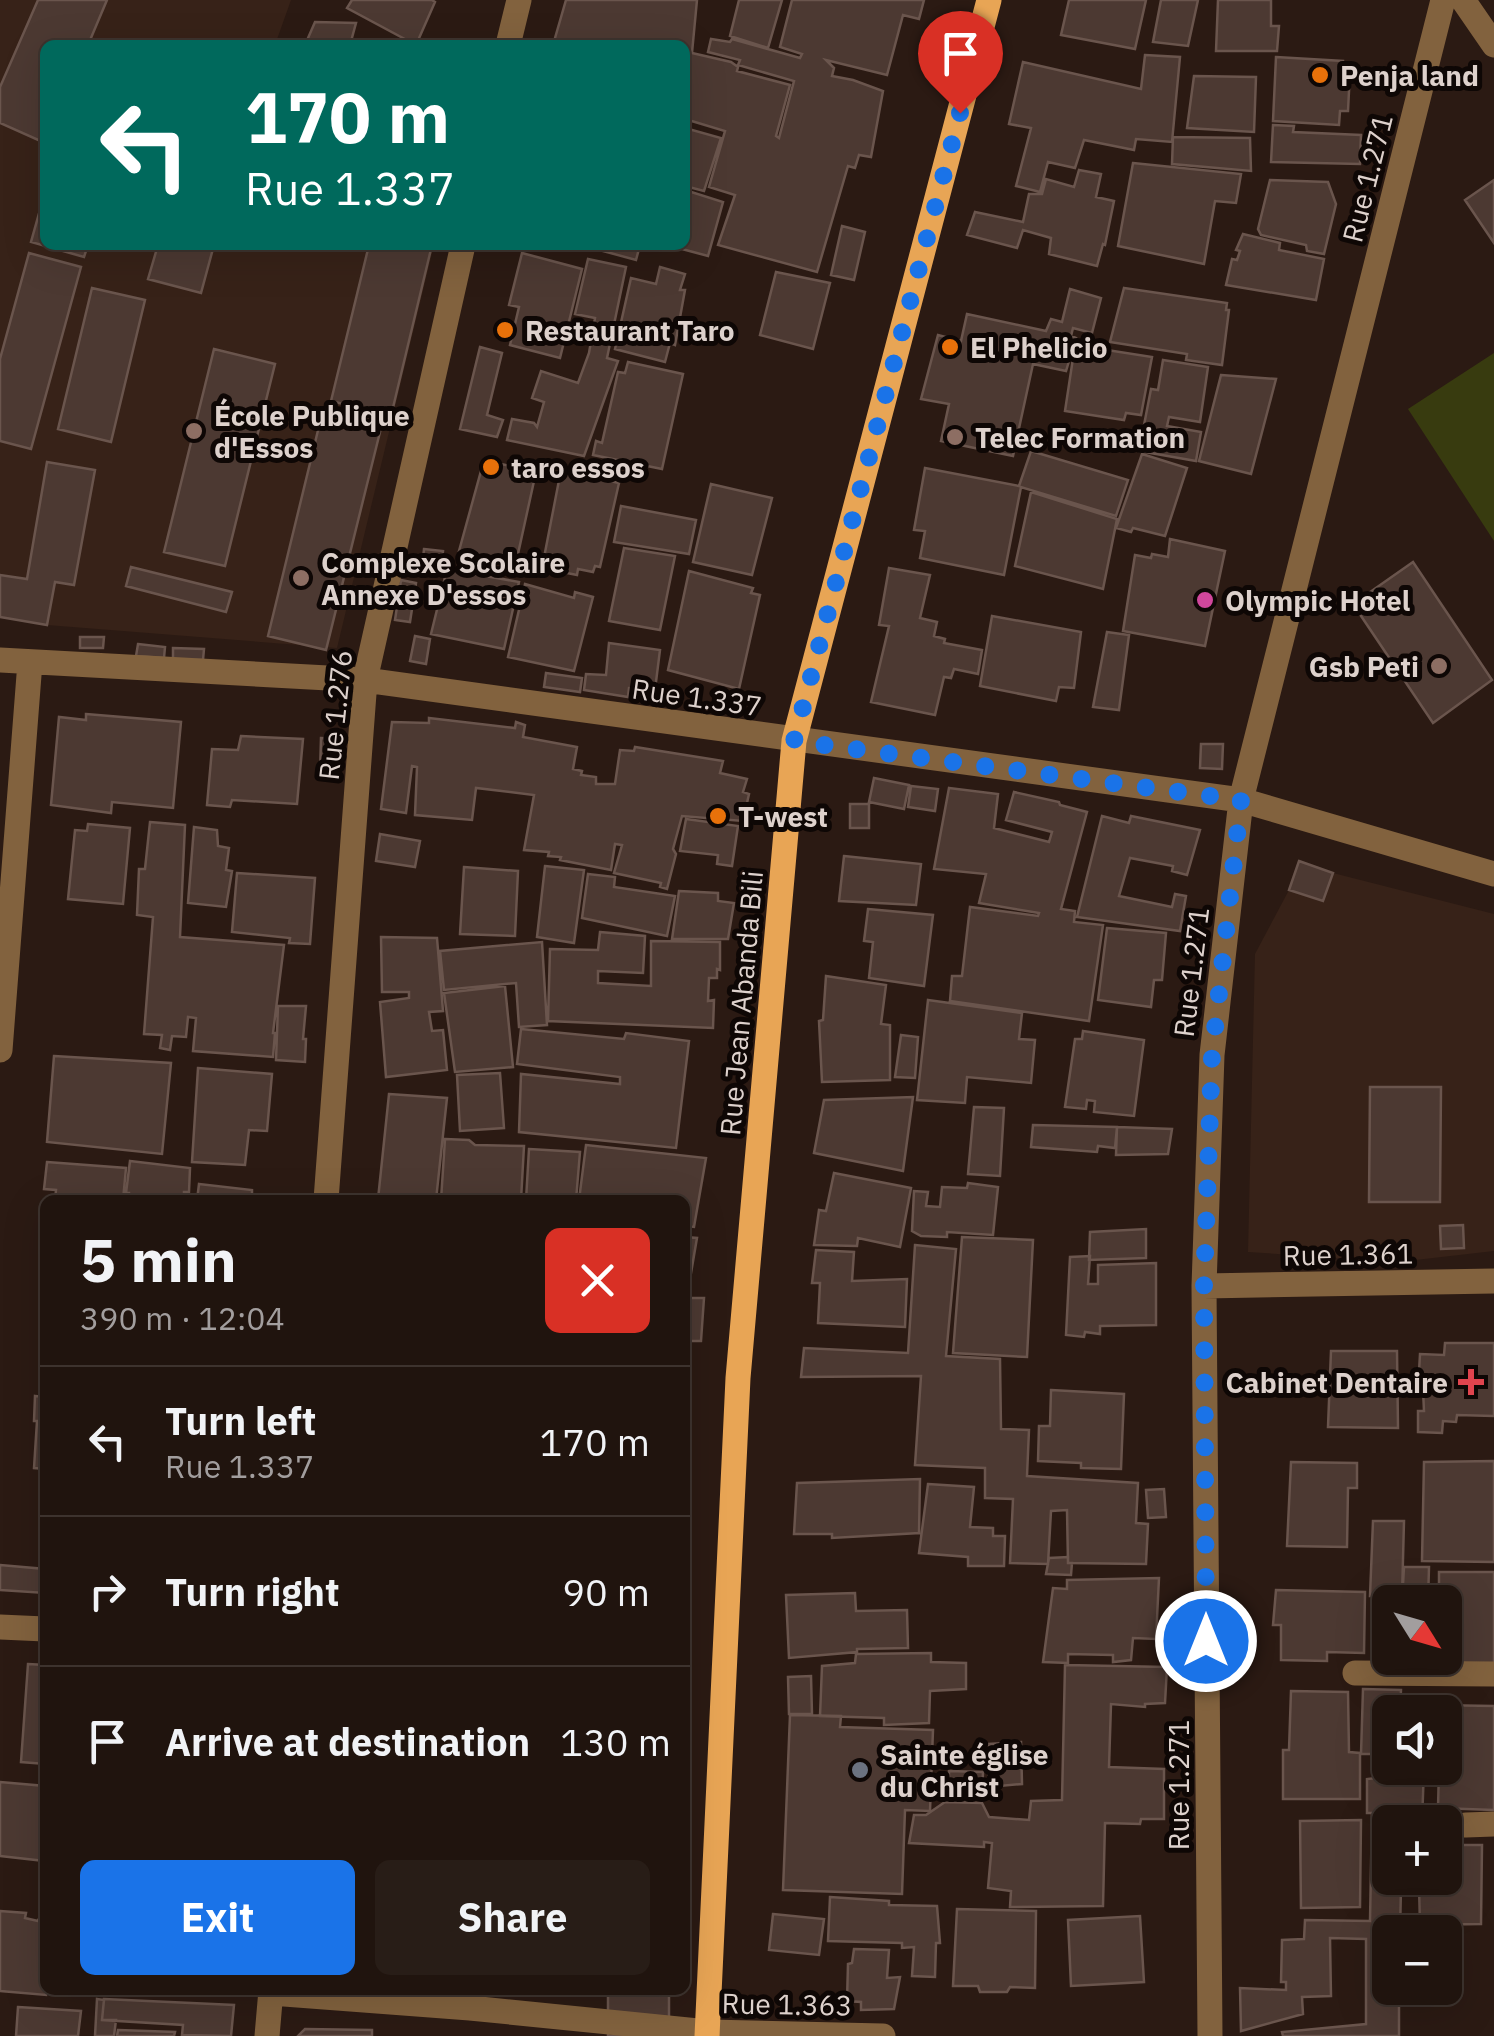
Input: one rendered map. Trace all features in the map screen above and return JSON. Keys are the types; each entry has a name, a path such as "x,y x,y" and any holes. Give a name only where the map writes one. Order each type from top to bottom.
{"main road":[{"name":"Rue Jean Abanda Bili","path":"707,2034 738,1378 794,741 989,0"}],"street":[{"name":"Rue 1.271","path":"1210,2036 1204,1286 1212,1055 1241,800 1443,0"},
{"path":"1463,0 1494,44"},
{"path":"509,40 513,3"},
{"name":"Rue 1.276","path":"326,1195 364,680 462,250"},
{"name":"Rue 1.337","path":"0,660 364,680 1241,800 1494,874"},
{"path":"0,1050 30,662"},
{"name":"Rue 1.361","path":"1204,1286 1494,1281"},
{"path":"0,1627 40,1629"},
{"path":"1355,1673 1494,1674"},
{"path":"1466,1825 1494,1824"},
{"path":"267,2036 271,1995"},
{"name":"Rue 1.363","path":"308,1995 707,2034 884,2036"}],"shaded area":[{"name":"École Publique d'Essos","path":"0,0 291,0 277,40 40,40 40,250 433,250 337,648 47,625 0,617"},
{"path":"1299,861 1494,914 1494,1251 1398,1262 1248,1252 1255,954 1289,890"}],"green space":[{"path":"1494,353 1494,541 1408,409"}],"building":[{"path":"38,0 107,0 90,40 40,40 40,141 0,123 0,87"},
{"path":"352,0 435,2 418,40 407,40 347,8"},
{"path":"566,0 697,0 692,53 731,62 738,67 737,71 790,85 776,136 779,138 794,81 708,52 711,39 732,39 800,58 802,54 780,47 792,0 924,0 919,19 903,15 887,75 826,60 834,68 832,76 883,91 871,157 859,155 855,168 848,166 817,272 718,245 735,195 709,187 725,131 690,120 690,40 554,40"},
{"path":"739,0 782,0 768,48 730,36"},
{"path":"1069,0 1146,0 1135,49 1061,35"},
{"path":"1161,0 1198,0 1188,46 1153,42"},
{"path":"1218,0 1271,0 1271,26 1279,26 1277,51 1216,51"},
{"path":"315,22 356,23 351,40 307,40"},
{"path":"1145,55 1180,57 1172,142 1136,139 1134,150 1084,140 1075,168 1048,162 1040,192 1016,186 1031,128 1009,124 1023,62 1141,89"},
{"path":"1276,57 1343,61 1343,70 1350,71 1348,111 1340,111 1339,125 1273,121"},
{"path":"1194,76 1256,77 1254,132 1187,128"},
{"path":"1273,125 1294,126 1293,132 1361,135 1360,164 1271,162"},
{"path":"690,129 721,138 704,191 690,187"},
{"path":"1173,137 1250,138 1251,171 1172,164"},
{"path":"1133,163 1241,174 1236,203 1215,201 1204,264 1118,246"},
{"path":"1079,170 1101,174 1096,197 1114,201 1097,266 1049,254 1051,238 1023,230 1017,248 967,235 975,212 1023,222 1029,194 1042,194 1046,179 1074,187"},
{"path":"1270,180 1328,182 1336,204 1324,254 1307,251 1306,245 1261,235 1258,229"},
{"path":"1494,180 1494,243 1465,200"},
{"path":"690,192 723,202 708,256 686,250 690,250"},
{"path":"40,210 40,245 31,242"},
{"path":"842,226 865,232 854,280 831,275"},
{"path":"1243,234 1280,243 1279,250 1324,259 1316,300 1226,285"},
{"path":"59,250 86,250 84,257"},
{"path":"157,250 213,250 201,293 148,279"},
{"path":"368,250 431,250 391,416 331,401"},
{"path":"599,250 639,250 636,260"},
{"path":"29,253 81,267 31,449 0,441 0,359"},
{"path":"522,253 582,269 560,358 510,345 519,307 509,305"},
{"path":"588,259 626,267 607,358 618,361 584,456 507,440 512,419 537,427 544,402 532,398 541,371 578,383 589,353 595,318 575,314"},
{"path":"660,267 685,274 675,345 670,343 665,362 615,349 631,278 656,284"},
{"path":"776,272 830,283 813,349 760,335"},
{"path":"92,288 145,300 111,442 58,429"},
{"path":"1124,288 1227,303 1222,365 1186,360 1187,354 1110,342"},
{"path":"1070,289 1101,298 1092,333 1073,328 1071,336 1076,338 1066,371 1033,364 1013,456 941,441 949,404 921,399 938,335 961,341 967,314 1046,331 1051,319 1062,322"},
{"path":"1075,345 1152,357 1141,415 1126,413 1124,420 1065,411"},
{"path":"480,347 502,353 487,415 503,420 497,437 460,429"},
{"path":"214,349 275,364 225,566 164,552"},
{"path":"1163,360 1208,367 1200,422 1169,417 1167,426 1201,432 1196,461 1139,451 1151,389 1158,390"},
{"path":"628,362 683,374 662,469 593,455 596,441 602,443 618,372 625,373"},
{"path":"1221,375 1276,379 1251,474 1199,461"},
{"path":"321,418 380,432 326,650 268,636"},
{"path":"1031,451 1128,480 1116,516 1021,487 1004,575 920,558 925,531 914,530 925,468 1019,486"},
{"path":"1142,454 1187,468 1165,536 1116,528"},
{"path":"484,460 536,472 516,563 459,551"},
{"path":"47,462 95,470 74,585 55,582 47,625 0,617 0,575 27,579"},
{"path":"561,470 619,483 600,567 595,566 593,572 578,569 577,575 542,568"},
{"path":"711,484 772,498 752,575 693,562"},
{"path":"1031,492 1117,519 1103,589 1015,566"},
{"path":"621,506 696,520 689,554 614,542"},
{"path":"1170,539 1225,551 1205,646 1123,631 1135,555 1168,557"},
{"path":"624,548 675,556 660,630 609,621"},
{"path":"424,549 443,551 441,570 422,568"},
{"path":"1413,562 1492,680 1433,723 1353,604"},
{"path":"131,567 232,592 226,612 126,586"},
{"path":"889,568 930,575 920,618 937,622 934,636 945,639 944,643 982,650 978,674 954,669 951,678 944,677 935,715 871,702 889,626 879,625"},
{"path":"447,569 519,582 504,649 431,634"},
{"path":"689,571 753,588 751,593 760,595 739,689 668,670"},
{"path":"401,580 416,583 410,622 395,620"},
{"path":"525,584 574,598 575,592 593,597 574,671 508,657"},
{"path":"992,616 1081,632 1074,688 1059,687 1056,701 980,686"},
{"path":"1107,632 1129,635 1119,710 1093,707"},
{"path":"415,636 430,639 426,664 410,661"},
{"path":"80,637 104,637 103,648 80,648"},
{"path":"609,643 660,650 655,690 629,688 628,697 584,690 586,674 606,675"},
{"path":"138,644 165,647 164,658 136,656"},
{"path":"173,648 204,649 203,660 173,660"},
{"path":"546,673 582,678 580,692 544,687"},
{"path":"86,714 181,722 173,808 112,802 111,813 51,805 59,717 86,720"},
{"path":"429,718 515,728 516,722 525,725 523,737 577,747 573,769 582,771 581,775 596,777 596,784 615,784 620,750 634,751 635,747 723,761 720,773 747,779 743,792 749,794 743,821 682,816 667,889 660,887 661,883 614,873 622,845 615,844 611,870 560,860 561,857 548,856 549,852 524,850 534,795 476,788 472,820 415,815 417,767 412,766 406,813 381,809 392,722 429,723"},
{"path":"241,736 303,739 297,804 232,800 230,807 207,805 212,749 238,750"},
{"path":"321,738 340,739 338,774 320,773"},
{"path":"1201,744 1223,744 1222,769 1200,768"},
{"path":"874,778 909,785 904,809 869,802"},
{"path":"911,786 938,789 935,811 908,807"},
{"path":"949,788 998,794 994,828 1049,842 1052,832 1006,820 1014,792 1087,812 1061,909 1075,911 1074,922 1103,925 1089,1021 950,1001 952,976 962,976 970,907 1038,916 1039,913 979,903 986,874 934,869"},
{"path":"850,804 869,804 869,828 850,828"},
{"path":"1102,816 1129,823 1131,816 1200,830 1187,875 1172,871 1173,866 1130,858 1119,896 1172,907 1175,894 1186,896 1180,931 1077,917"},
{"path":"686,819 738,826 732,866 717,864 718,855 680,851"},
{"path":"150,822 185,825 180,937 284,945 273,1057 193,1051 196,1018 188,1017 186,1037 172,1036 170,1050 160,1048 162,1035 144,1034 153,917 137,915 139,869 145,869"},
{"path":"88,824 130,828 123,904 68,899 75,830 87,831"},
{"path":"194,827 217,830 218,846 229,848 226,870 232,871 226,907 188,903"},
{"path":"380,834 420,841 415,867 376,861"},
{"path":"844,856 921,864 916,905 839,901"},
{"path":"1299,861 1333,873 1323,901 1289,890"},
{"path":"545,866 584,870 574,943 537,937"},
{"path":"464,867 518,871 515,936 460,934"},
{"path":"237,873 315,878 310,944 232,932"},
{"path":"588,874 615,877 614,887 675,896 667,936 582,918"},
{"path":"679,891 718,893 718,901 734,903 728,939 672,939"},
{"path":"868,909 933,915 924,986 869,978 873,942 864,941"},
{"path":"1107,928 1166,933 1162,980 1154,980 1151,1007 1098,1000"},
{"path":"600,932 645,936 643,973 598,971 598,983 651,986 651,941 720,942 720,970 717,969 717,978 709,978 708,1001 714,1000 713,1028 548,1021 550,949 598,950"},
{"path":"381,937 437,938 443,1011 429,1012 432,1031 443,1030 447,1070 386,1077 380,1002 409,998 409,992 382,992"},
{"path":"542,942 547,1025 519,1027 516,983 444,990 440,951"},
{"path":"826,976 886,985 881,1024 890,1025 890,1080 822,1082 819,1021 823,1020"},
{"path":"505,986 513,1067 455,1072 444,993"},
{"path":"928,1000 1022,1013 1019,1039 1035,1040 1031,1083 967,1077 965,1103 917,1100"},
{"path":"278,1006 306,1006 305,1062 276,1060"},
{"path":"521,1029 624,1039 626,1033 689,1041 676,1148 519,1132 521,1074 620,1084 620,1077 517,1064"},
{"path":"1083,1031 1144,1040 1134,1116 1094,1112 1095,1101 1087,1100 1086,1109 1065,1107 1075,1039 1082,1039"},
{"path":"901,1035 918,1037 915,1078 895,1077"},
{"path":"54,1056 171,1063 162,1154 47,1142"},
{"path":"198,1068 272,1074 267,1131 249,1130 245,1165 192,1162"},
{"path":"500,1073 504,1128 460,1131 457,1075"},
{"path":"1370,1087 1441,1087 1440,1202 1369,1202"},
{"path":"389,1094 447,1098 437,1195 378,1195"},
{"path":"913,1097 903,1171 814,1153 824,1100"},
{"path":"974,1107 1004,1108 1000,1176 968,1174"},
{"path":"1033,1125 1117,1127 1115,1148 1098,1146 1097,1152 1031,1147"},
{"path":"1117,1127 1172,1129 1168,1154 1116,1155"},
{"path":"445,1139 469,1140 475,1145 524,1146 521,1195 441,1195"},
{"path":"586,1145 706,1158 694,1227 690,1227 690,1195 580,1195"},
{"path":"529,1149 580,1152 576,1195 526,1195"},
{"path":"130,1161 190,1168 189,1192 184,1195 126,1193"},
{"path":"47,1162 126,1168 123,1195 56,1195 56,1190 44,1189"},
{"path":"834,1173 911,1188 900,1247 858,1238 857,1246 814,1245 819,1210 826,1211"},
{"path":"968,1183 998,1187 993,1235 947,1232 947,1237 921,1236 912,1231 914,1191 928,1192 926,1206 940,1207 942,1187 967,1188"},
{"path":"199,1184 252,1190 252,1195 198,1195"},
{"path":"1463,1225 1464,1248 1441,1249 1440,1226"},
{"path":"1146,1229 1146,1258 1089,1260 1090,1232"},
{"path":"690,1237 697,1238 690,1279"},
{"path":"962,1237 1033,1240 1027,1357 953,1353"},
{"path":"915,1245 956,1249 946,1356 1000,1359 1001,1429 1029,1430 1027,1476 1138,1483 1136,1523 1148,1524 1146,1564 1068,1563 1067,1510 1051,1511 1048,1564 1010,1563 1013,1499 985,1498 985,1468 915,1465 921,1376 801,1377 804,1348 908,1353"},
{"path":"816,1250 854,1252 852,1281 907,1279 905,1327 818,1323 820,1283 812,1283"},
{"path":"1090,1256 1088,1284 1098,1284 1098,1265 1156,1263 1156,1325 1100,1326 1100,1334 1066,1335 1070,1257"},
{"path":"690,1298 704,1298 701,1341 690,1341"},
{"path":"1445,1343 1494,1343 1494,1416 1457,1415 1456,1422 1443,1421 1442,1433 1418,1432 1418,1411 1424,1411 1423,1390 1418,1390 1420,1354 1444,1355"},
{"path":"1331,1351 1397,1351 1398,1428 1328,1427"},
{"path":"1051,1390 1124,1394 1121,1469 1038,1461 1039,1426 1050,1426"},
{"path":"35,1396 40,1396 40,1469 34,1468"},
{"path":"1494,1461 1494,1562 1422,1561 1424,1462"},
{"path":"1291,1462 1357,1463 1357,1488 1348,1488 1347,1547 1287,1546"},
{"path":"920,1479 919,1533 832,1538 832,1534 794,1534 797,1483"},
{"path":"928,1484 974,1487 970,1527 993,1528 993,1536 1005,1536 1004,1566 968,1566 968,1557 919,1553"},
{"path":"1164,1489 1166,1517 1148,1518 1146,1490"},
{"path":"1373,1521 1404,1521 1402,1585 1372,1585 1370,1596"},
{"path":"1068,1557 1071,1575 1046,1574 1049,1558"},
{"path":"0,1565 40,1569 40,1593 0,1590"},
{"path":"1404,1567 1429,1567 1428,1585 1403,1585"},
{"path":"1439,1572 1494,1572 1494,1667 1462,1666 1462,1585 1439,1585"},
{"path":"1159,1578 1156,1639 1133,1638 1131,1660 1113,1662 1113,1655 1068,1654 1068,1663 1043,1662 1053,1588 1067,1589 1067,1580"},
{"path":"1276,1590 1365,1592 1364,1653 1327,1652 1327,1661 1281,1660 1281,1625 1273,1625"},
{"path":"855,1593 856,1611 907,1610 908,1648 857,1649 789,1658 786,1595"},
{"path":"931,1653 931,1662 966,1663 966,1689 930,1691 929,1723 884,1725 884,1718 820,1716 822,1666 855,1663 856,1654"},
{"path":"28,1664 40,1665 40,1764 21,1762"},
{"path":"1065,1665 1167,1667 1165,1703 1145,1707 1111,1704 1109,1767 1164,1769 1164,1819 1141,1819 1140,1824 1105,1823 1103,1906 1010,1907 1011,1891 988,1888 992,1843 984,1842 984,1847 909,1843 914,1815 926,1815 945,1802 982,1803 989,1817 1029,1820 1031,1801 1062,1800"},
{"path":"811,1676 812,1714 789,1714 788,1677"},
{"path":"1363,1689 1401,1690 1401,1695 1372,1695 1372,1754 1361,1754"},
{"path":"1291,1691 1348,1692 1349,1752 1360,1753 1360,1799 1283,1799 1283,1750 1289,1750"},
{"path":"1462,1705 1494,1706 1494,1810 1438,1805 1439,1785 1462,1785"},
{"name":"Sainte église du Christ","path":"790,1715 841,1716 840,1727 933,1730 930,1811 905,1810 902,1894 783,1890"},
{"path":"1021,1742 1022,1784 989,1787 989,1744"},
{"path":"949,1771 983,1772 982,1799 949,1799"},
{"path":"1372,1778 1372,1785 1423,1785 1423,1805 1372,1805 1372,1813 1367,1813 1367,1779"},
{"path":"0,1782 40,1786 40,1860 0,1856"},
{"path":"1372,1813 1372,1895 1401,1895 1400,1915 1372,1915 1372,2005 1399,2005 1399,2036 1283,2036 1282,2032 1366,2024 1366,1939 1330,1938 1331,1996 1302,1997 1303,2014 1241,2031 1240,1988 1286,1990 1286,1982 1281,1982 1282,1940 1304,1939 1305,1920 1370,1921"},
{"path":"1361,1820 1360,1907 1301,1908 1300,1821"},
{"path":"1462,1845 1482,1845 1481,1924 1462,1924 1462,1915 1420,1915 1419,1895 1462,1895"},
{"path":"830,1897 889,1901 889,1905 937,1906 940,1943 936,1943 935,1977 912,1976 914,1947 902,1948 902,1943 828,1941"},
{"path":"957,1909 1036,1911 1035,1988 980,1992 978,1986 953,1986"},
{"path":"0,1911 26,1913 25,1918 38,1921 40,1916 40,1994 0,1991"},
{"path":"773,1914 824,1919 819,1955 769,1950"},
{"path":"1140,1916 1144,1982 1071,1986 1068,1920"},
{"path":"854,1949 889,1950 887,1978 900,1977 894,2009 861,2010 861,2002 847,2001 848,1964 852,1963"},
{"path":"608,1995 669,1995 669,2036 608,2036"},
{"path":"97,1999 104,2000 102,2020 116,2020 114,2036 95,2036"},
{"path":"104,1999 234,2005 231,2036 182,2035 183,2025 102,2020"},
{"path":"18,2007 81,2011 78,2036 16,2036"},
{"path":"305,2029 372,2030 372,2036 298,2036"},
{"path":"118,2030 175,2032 174,2036 117,2036"}],"place":[{"name":"Penja land","path":"1320,75"},
{"name":"Restaurant Taro","path":"505,330"},
{"name":"El Phelicio","path":"950,347"},
{"name":"École Publique d'Essos","path":"194,431"},
{"name":"Telec Formation","path":"955,437"},
{"name":"taro essos","path":"491,467"},
{"name":"Complexe Scolaire Annexe D'essos","path":"301,578"},
{"name":"Olympic Hotel","path":"1205,600"},
{"name":"Gsb Peti","path":"1439,666"},
{"name":"T-west","path":"718,816"},
{"name":"Cabinet Dentaire","path":"1471,1382"},
{"name":"Sainte église du Christ","path":"860,1770"}],"route":[{"path":"960,113 794,741 1241,800 1212,1055 1204,1286 1206,1641"}]}
